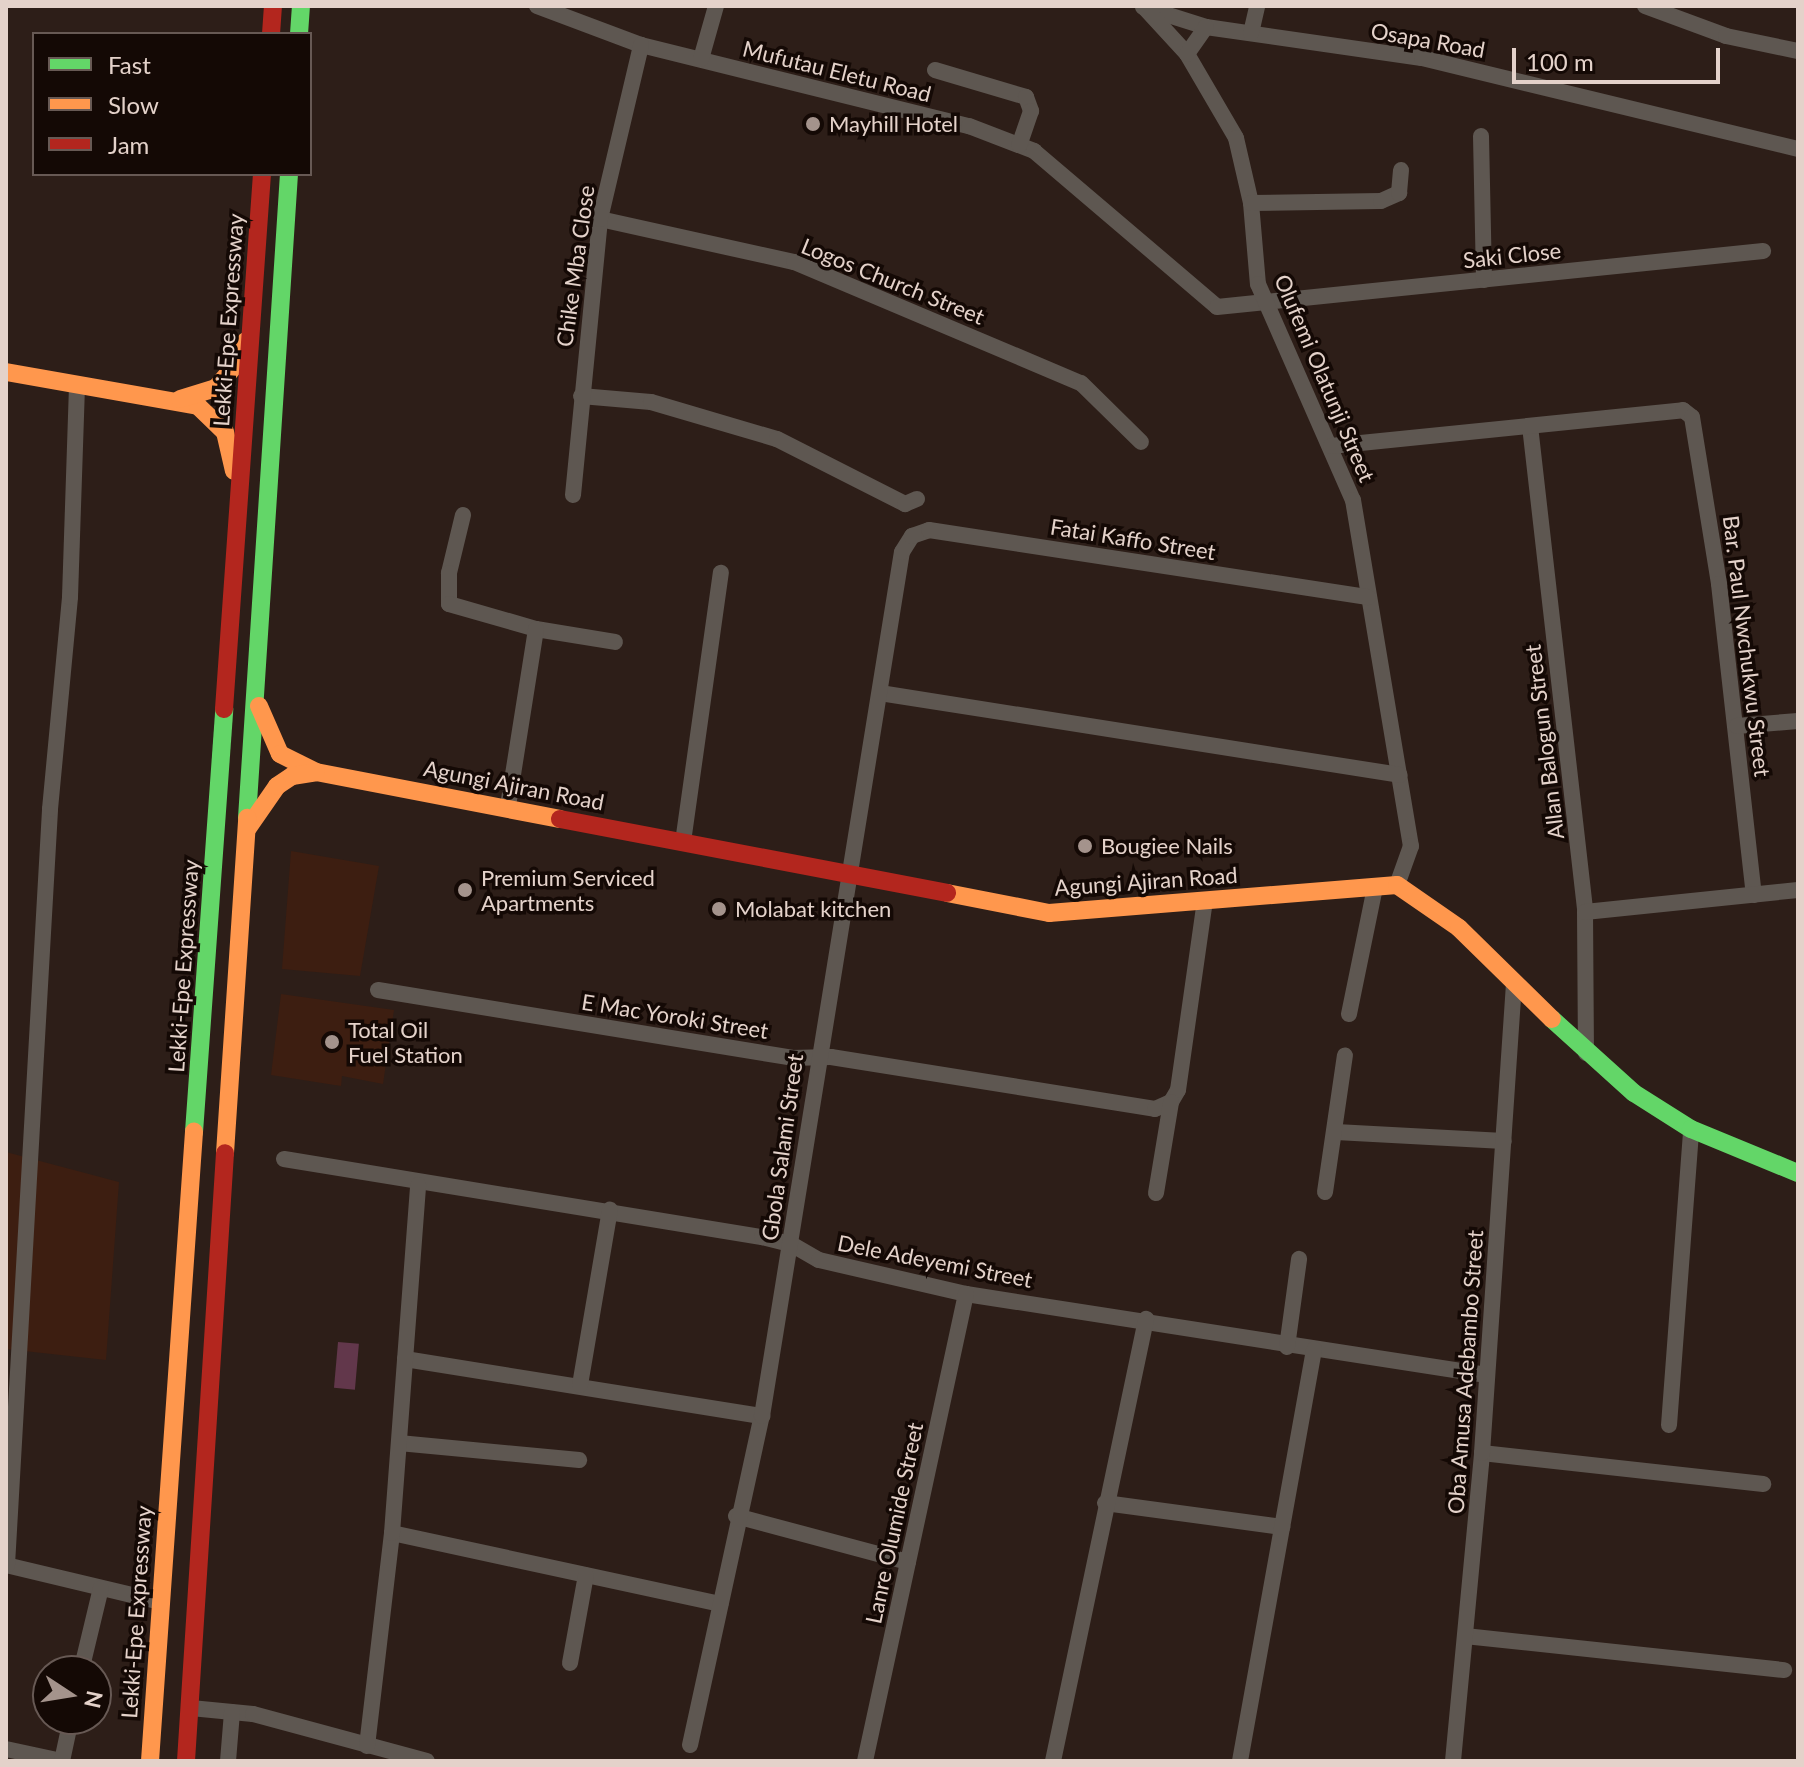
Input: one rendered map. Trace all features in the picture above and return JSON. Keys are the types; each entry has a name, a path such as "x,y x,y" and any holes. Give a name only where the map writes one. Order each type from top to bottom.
{"main road":[{"path":"271,32 273,6"},
{"path":"299,32 301,6"},
{"name":"Lekki-Epe Expressway","path":"150,1761 262,176"},
{"path":"186,1761 247,830 253,676 289,176"},
{"path":"175,400 205,395 226,378 245,342 252,311"},
{"path":"6,372 175,400 207,412 225,432 239,510"},
{"path":"253,676 270,740 290,764 316,772"},
{"path":"247,830 277,786 292,776 316,772"},
{"name":"Agungi Ajiran Road","path":"316,772 508,806 1049,913 1397,885"},
{"path":"1397,885 1459,928 1586,1053 1634,1093 1691,1129 1798,1173"},
{"path":"152,1729 158,1761"}],"street":[{"name":"Mufutau Eletu Road","path":"537,6 641,45 969,126 1019,145 1050,161 1217,307 1265,301"},
{"path":"701,59 716,6"},
{"path":"1251,33 1257,6"},
{"path":"1645,6 1682,12 1726,36 1798,51"},
{"name":"Osapa Road","path":"1143,7 1206,27 1422,58 1798,149"},
{"name":"Olufemi Olatunji Street","path":"1143,7 1187,54 1236,138 1251,203 1258,284 1353,500 1411,857 1397,885"},
{"path":"1187,54 1206,27"},
{"name":"Chike Mba Close","path":"573,495 600,219 641,45"},
{"path":"935,70 1026,97 1031,111 1019,145"},
{"path":"1481,136 1484,280"},
{"path":"1251,203 1381,201 1399,193 1401,170"},
{"name":"Logos Church Street","path":"600,219 794,262 1081,383 1141,442"},
{"name":"Saki Close","path":"1265,301 1763,251"},
{"path":"77,385 70,597 50,809 6,1565 161,1602"},
{"path":"581,396 651,402 777,439 905,504 917,499"},
{"name":"Bar. Paul Nwchukwu Street","path":"1530,426 1683,410 1696,429 1737,726 1754,895"},
{"path":"1331,446 1530,426"},
{"name":"Allan Balogun Street","path":"1530,426 1585,912 1586,1053"},
{"path":"463,515 449,573 449,604 536,629 615,642"},
{"name":"Fatai Kaffo Street","path":"902,552 912,536 929,530 1368,597"},
{"name":"Gbola Salami Street","path":"690,1745 736,1516 762,1416 791,1244 816,1057 902,552"},
{"path":"683,842 721,573"},
{"path":"508,806 536,629"},
{"path":"880,693 1400,775"},
{"path":"1737,726 1798,721"},
{"path":"1349,1014 1375,887"},
{"path":"1585,912 1798,890"},
{"path":"1156,1193 1163,1106 1178,1090 1205,901"},
{"name":"Oba Amusa Adebambo Street","path":"1453,1761 1482,1453 1514,985"},
{"name":"E Mac Yoroki Street","path":"378,990 1163,1106"},
{"path":"1325,1192 1345,1055"},
{"path":"1669,1425 1691,1129"},
{"path":"1336,1132 1504,1141"},
{"name":"Dele Adeyemi Street","path":"284,1159 418,1185 610,1210 791,1244 819,1260 966,1294 1146,1319 1287,1347 1487,1375"},
{"path":"367,1746 392,1533 418,1185"},
{"path":"580,1385 610,1210"},
{"path":"1287,1347 1299,1259"},
{"name":"Lanre Olumide Street","path":"865,1761 966,1294"},
{"path":"1053,1761 1146,1319"},
{"path":"1240,1761 1314,1350"},
{"path":"405,1359 762,1416"},
{"path":"399,1443 579,1460"},
{"path":"1482,1453 1763,1484"},
{"path":"1105,1503 1282,1527"},
{"path":"736,1516 908,1562"},
{"path":"392,1533 720,1604"},
{"path":"570,1663 586,1575"},
{"path":"85,1655 101,1588"},
{"path":"1465,1636 1784,1670"},
{"path":"191,1708 232,1712 427,1761"},
{"path":"228,1761 232,1712"},
{"path":"6,1749 62,1761 68,1735"}],"shaded area":[{"path":"291,851 379,866 360,976 282,969"},
{"name":"Total Oil Fuel Station","path":"281,994 394,1010 383,1084 342,1076 341,1086 271,1075"},
{"path":"6,1152 119,1182 106,1360 6,1349"},
{"path":"338,1342 359,1344 355,1390 334,1388"}],"traffic: fast":[{"path":"299,32 301,6"},
{"path":"247,818 289,176"},
{"path":"194,1132 224,709"},
{"path":"1552,1019 1634,1093 1691,1129 1798,1173"}],"traffic: slow":[{"path":"180,399 216,388 237,363 246,341"},
{"path":"6,372 198,406 225,432 234,471"},
{"path":"259,706 280,754 316,772 560,819"},
{"path":"248,828 277,786 292,776 316,772"},
{"path":"225,1153 247,818"},
{"path":"947,893 1049,913 1397,885 1459,928 1552,1019"},
{"path":"150,1761 194,1132"}],"traffic: jam":[{"path":"271,32 273,6"},
{"path":"224,709 262,176"},
{"path":"560,819 947,893"},
{"path":"186,1761 225,1153"}],"place":[{"name":"Mayhill Hotel","path":"813,124"},
{"name":"Bougiee Nails","path":"1085,846"},
{"name":"Premium Serviced Apartments","path":"465,890"},
{"name":"Molabat kitchen","path":"719,909"},
{"name":"Total Oil Fuel Station","path":"332,1042"}]}
